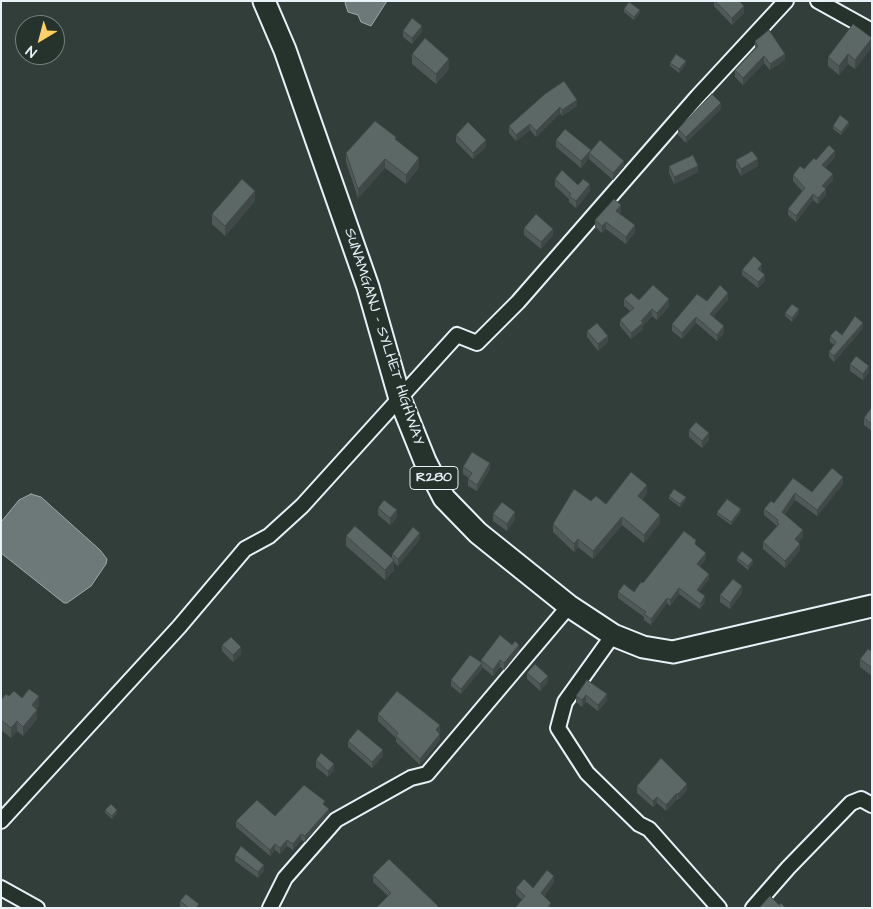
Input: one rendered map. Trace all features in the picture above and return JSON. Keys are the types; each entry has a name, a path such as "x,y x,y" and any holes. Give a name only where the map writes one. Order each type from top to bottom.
{"main road":[{"name":"SUNAMGANJ - SYLHET HIGHWAY","path":"264,1 285,50 364,278 400,399 425,461 444,498 478,533 569,606 613,636 643,647 673,652 872,606"}],"street":[{"path":"1,822 173,634 246,549 269,536 302,506 457,335 477,344 518,302 698,96 786,1"},
{"path":"818,1 872,31"},
{"path":"270,908 285,878 336,820 411,778 427,774 569,606"},
{"path":"613,636 565,702 558,728 587,773 639,824 649,829 719,908"},
{"path":"753,908 788,868 851,803 861,799 872,805"},
{"path":"1,888 37,908"}],"shaded area":[{"path":"346,1 387,1 371,26 361,22 358,15 348,12"},
{"path":"31,494 41,497 100,550 107,559 106,564 91,586 67,603 64,603 1,553 1,522 19,500"}],"building":[{"path":"715,1 739,1 744,6 732,18"},
{"path":"629,2 640,10 634,17 624,9"},
{"path":"412,18 422,26 412,38 403,31"},
{"path":"853,24 872,38 855,60 848,54 839,66 828,57"},
{"path":"769,30 785,54 770,64 764,56 743,78 735,70 758,46 755,41"},
{"path":"425,38 449,59 436,74 412,54"},
{"path":"676,54 686,61 679,69 670,63"},
{"path":"564,81 577,100 562,110 560,107 536,131 530,124 516,135 509,126 545,94"},
{"path":"712,94 721,103 686,137 678,129"},
{"path":"840,115 849,122 841,132 833,126"},
{"path":"375,121 419,158 406,175 385,159 358,189 346,153"},
{"path":"468,122 486,140 473,153 456,135"},
{"path":"565,129 591,150 581,161 556,140"},
{"path":"600,140 624,161 613,173 589,153"},
{"path":"829,145 835,151 822,165 833,174 822,186 826,189 818,198 813,194 796,216 788,209 805,188 793,175 800,166 804,169 814,158 816,160"},
{"path":"752,151 758,159 741,169 736,160"},
{"path":"693,155 698,166 674,177 669,166"},
{"path":"562,170 578,185 583,179 590,184 576,201 569,196 571,194 555,179"},
{"path":"242,179 255,191 225,226 212,214"},
{"path":"614,199 621,205 616,211 635,225 626,237 606,222 602,226 595,220"},
{"path":"536,214 553,229 541,242 524,228"},
{"path":"754,256 762,264 758,269 765,275 758,282 742,270"},
{"path":"653,285 669,299 657,313 652,309 641,321 643,323 631,333 620,320 634,308 624,299 631,293 639,300"},
{"path":"720,285 728,293 710,314 724,326 717,335 696,317 682,333 672,324 697,294 707,301"},
{"path":"792,304 799,309 792,318 785,313"},
{"path":"855,316 863,323 834,356 829,352 836,342 830,336 836,330 842,335"},
{"path":"597,323 608,336 598,344 587,331"},
{"path":"856,356 869,366 863,374 850,364"},
{"path":"872,407 872,424 864,418"},
{"path":"696,422 709,433 702,441 689,430"},
{"path":"472,452 490,463 477,485 468,479 472,473 463,467"},
{"path":"832,468 843,477 817,510 795,493 782,512 803,530 795,539 800,544 785,561 763,542 779,524 778,520 764,509 771,501 774,503 793,478 812,492"},
{"path":"631,472 647,485 638,496 660,515 644,535 622,517 593,551 578,539 574,544 553,524 574,489 591,501 596,496 606,504"},
{"path":"674,489 686,497 680,504 669,496"},
{"path":"727,499 741,509 731,522 717,512"},
{"path":"384,500 397,510 390,518 378,508"},
{"path":"502,502 515,512 507,524 493,514"},
{"path":"355,526 394,560 385,570 346,536"},
{"path":"413,527 420,533 398,559 392,554"},
{"path":"684,531 696,540 695,544 706,553 697,564 709,574 697,590 705,596 700,604 679,588 670,600 667,598 651,619 644,614 646,612 618,592 624,584 634,592"},
{"path":"742,551 753,560 748,566 737,558"},
{"path":"733,579 742,586 730,603 720,595"},
{"path":"500,635 512,645 515,641 519,645 504,663 500,660 493,670 481,660"},
{"path":"231,637 241,647 233,655 222,645"},
{"path":"868,649 872,651 872,668 860,659"},
{"path":"470,655 482,663 461,689 451,680"},
{"path":"535,664 548,676 540,684 527,673"},
{"path":"587,680 607,694 598,705 586,695 582,700 576,696"},
{"path":"29,689 39,696 32,705 37,710 23,727 17,721 11,728 1,720 1,700 6,694 9,696 14,691 22,698"},
{"path":"397,691 440,725 436,730 440,734 420,759 396,736 398,733 378,714"},
{"path":"358,729 383,750 372,762 348,741"},
{"path":"321,753 334,764 328,771 316,760"},
{"path":"661,758 687,784 666,805 657,797 653,801 637,786"},
{"path":"304,785 325,801 323,804 329,809 305,836 301,834 293,844 287,840 280,848 275,844 270,850 236,821 257,800 275,816"},
{"path":"111,804 117,810 112,816 105,810"},
{"path":"241,846 264,865 258,872 235,855"},
{"path":"389,859 438,906 437,908 376,908 391,893 373,875"},
{"path":"547,870 554,876 541,893 551,903 547,908 515,908 525,896 516,888 524,879 533,888"},
{"path":"186,894 199,904 196,908 189,908 180,901"},
{"path":"770,896 779,905 781,903 786,908 759,908"}]}
